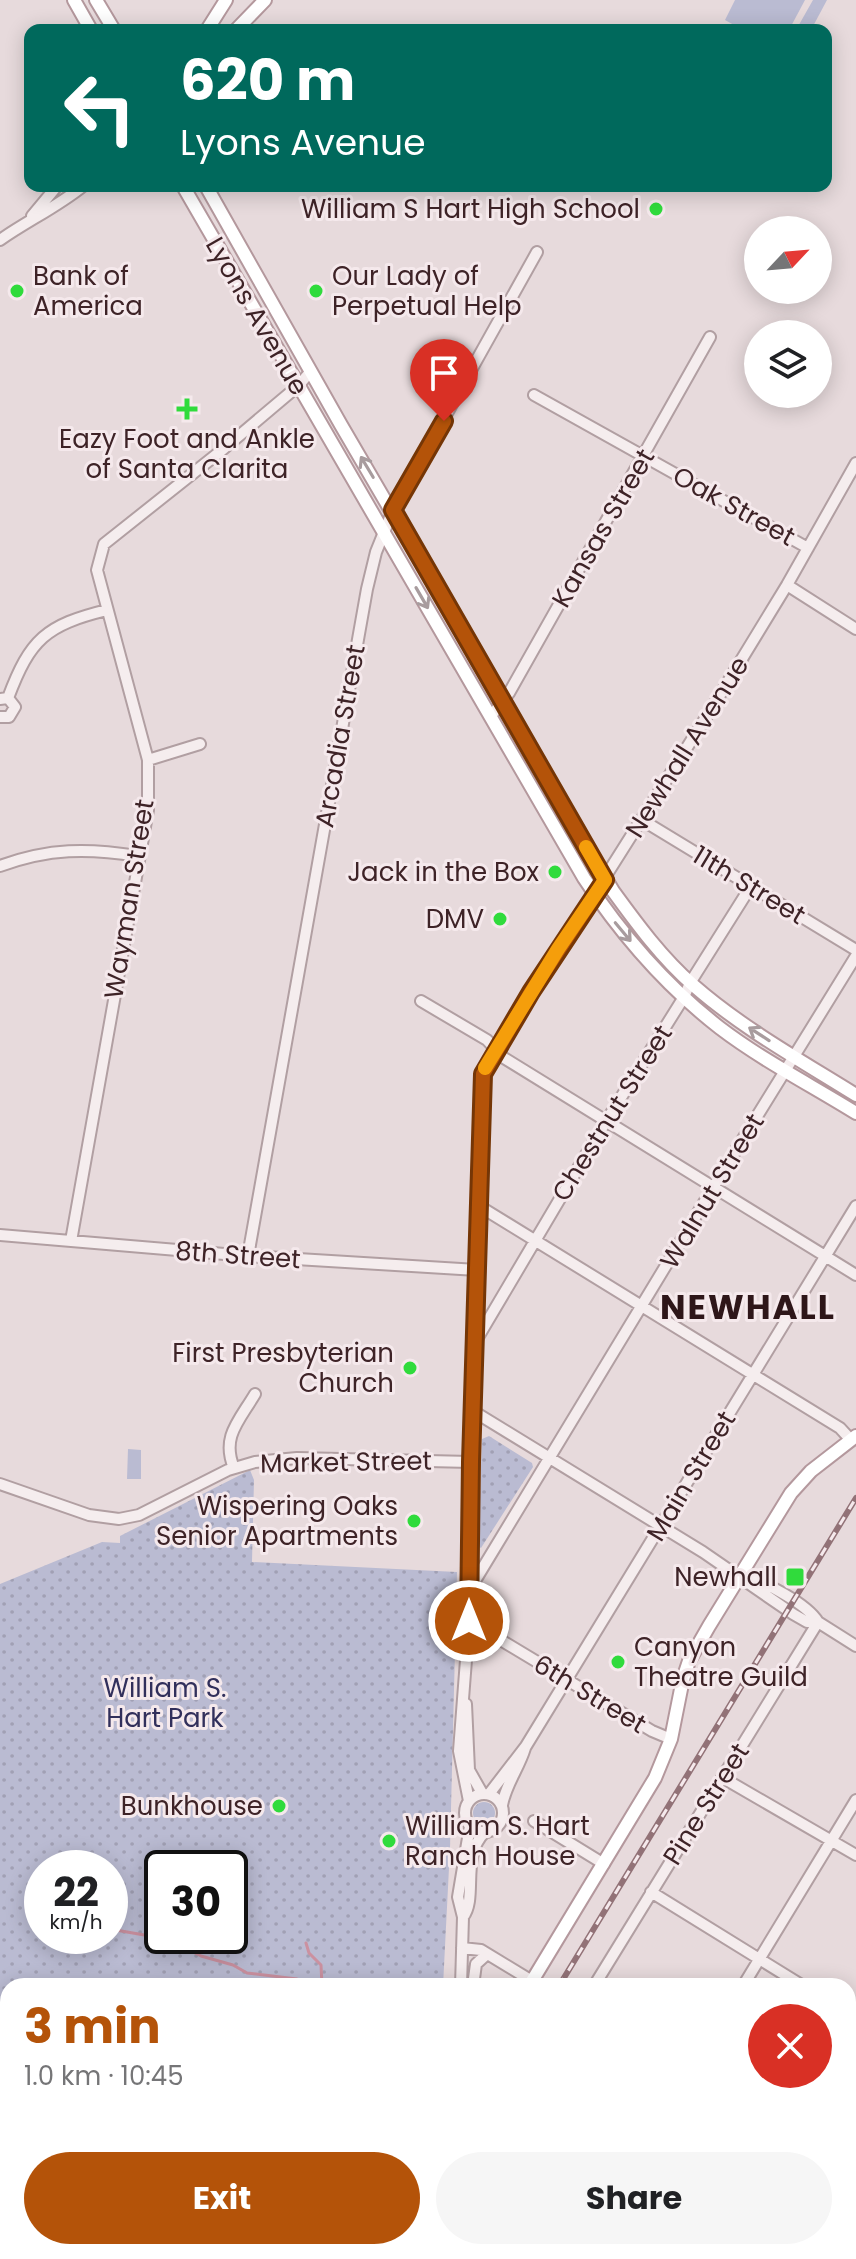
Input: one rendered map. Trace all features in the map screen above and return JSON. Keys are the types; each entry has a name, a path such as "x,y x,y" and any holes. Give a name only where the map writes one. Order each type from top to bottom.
{"main road":[{"path":"74,0 88,24"},
{"path":"96,0 110,24"},
{"path":"211,24 226,0"},
{"path":"242,24 265,0"},
{"name":"Lyons Avenue","path":"186,192 594,894 635,947 684,997 721,1028 856,1113"},
{"name":"Lyons Avenue","path":"209,192 605,880 647,936 690,983 723,1010 856,1095"},
{"path":"534,1978 655,1778 671,1739 677,1699 689,1661 772,1522 802,1480 854,1438"}],"street":[{"path":"28,221 52,192"},
{"path":"0,240 75,192"},
{"name":"Arcadia Street","path":"248,1256 376,552 393,510 537,252"},
{"name":"Kansas Street","path":"491,716 503,701 710,337"},
{"name":"Wayman Street","path":"71,1241 148,810 148,760 97,570 104,544 221,451 298,386 311,371"},
{"name":"Oak Street","path":"534,395 808,548"},
{"name":"Newhall Avenue","path":"485,1794 469,1770 465,1690 483,1074 787,585 856,463"},
{"path":"787,585 856,629"},
{"path":"0,717 9,717 14,711 14,704 4,698 31,649 44,634 74,618 107,610"},
{"path":"148,760 200,744"},
{"name":"11th Street","path":"642,820 856,953"},
{"path":"0,866 45,853 81,849 138,856"},
{"name":"Chestnut Street","path":"475,1342 751,886"},
{"name":"Walnut Street","path":"469,1591 856,953"},
{"path":"421,1001 487,1040 504,1058 856,1275"},
{"path":"479,1206 754,1373 854,1438"},
{"name":"Main Street","path":"485,1794 526,1746 856,1206"},
{"name":"8th Street","path":"0,1235 248,1256 477,1270"},
{"path":"234,1468 228,1441 255,1394"},
{"path":"473,1411 740,1576 757,1579 794,1601 812,1613 818,1622 856,1646"},
{"name":"Market Street","path":"0,1484 89,1515 119,1519 149,1510 234,1468 255,1462 297,1458 471,1462"},
{"name":"6th Street","path":"469,1621 652,1731 671,1739"},
{"name":"Pine Street","path":"599,1978 818,1622"},
{"name":"Newhall Avenue","path":"465,1690 459,1751 469,1801"},
{"name":"Main Street","path":"502,1805 506,1788 522,1761 526,1746"},
{"path":"723,1778 856,1855"},
{"path":"461,1978 463,1917 458,1897 470,1826 464,1814 469,1801 485,1794 502,1805 503,1815 500,1824 485,1832 475,1845 469,1876 468,1910 463,1917"},
{"path":"748,1978 856,1800"},
{"path":"534,1821 604,1864"},
{"path":"470,1826 485,1832"},
{"path":"651,1892 791,1978"},
{"path":"462,1948 478,1949 521,1978"},
{"path":"474,1978 476,1964 487,1954"}],"green space":[{"path":"735,0 805,0 792,24 732,24 725,20"},
{"path":"813,0 827,0 814,24 799,24"},
{"path":"489,1436 532,1463 533,1467 481,1548 478,1546 482,1439"},
{"path":"128,1449 141,1450 141,1479 127,1479"},
{"name":"William S. Hart Park","path":"250,1470 254,1480 252,1562 457,1572 443,1978 0,1978 0,1584 102,1542 120,1543 120,1536"},
{"path":"480,1802 488,1802 495,1813 488,1824 480,1824 473,1817 473,1809"}],"waterway":[{"path":"128,1932 167,1939 247,1973 289,1978"},
{"path":"306,1943 309,1953 321,1965 322,1978"}],"railway":[{"path":"564,1978 856,1498"}],"slow traffic":[{"path":"485,1068 558,949 605,880 586,847"}],"place":[{"name":"William S Hart High School","path":"656,209"},
{"name":"Bank of America","path":"17,291"},
{"name":"Our Lady of Perpetual Help","path":"316,291"},
{"name":"Eazy Foot and Ankle of Santa Clarita","path":"187,409"},
{"name":"Jack in the Box","path":"555,872"},
{"name":"DMV","path":"500,919"},
{"name":"First Presbyterian Church","path":"410,1368"},
{"name":"Wispering Oaks Senior Apartments","path":"414,1521"},
{"name":"Newhall","path":"795,1577"},
{"name":"Canyon Theatre Guild","path":"618,1662"},
{"name":"Bunkhouse","path":"279,1806"},
{"name":"William S. Hart Ranch House","path":"389,1841"}],"district":[{"name":"NEWHALL","path":"748,1307"}],"route":[{"path":"444,421 393,510 605,880 531,992 483,1074 469,1621"}]}
